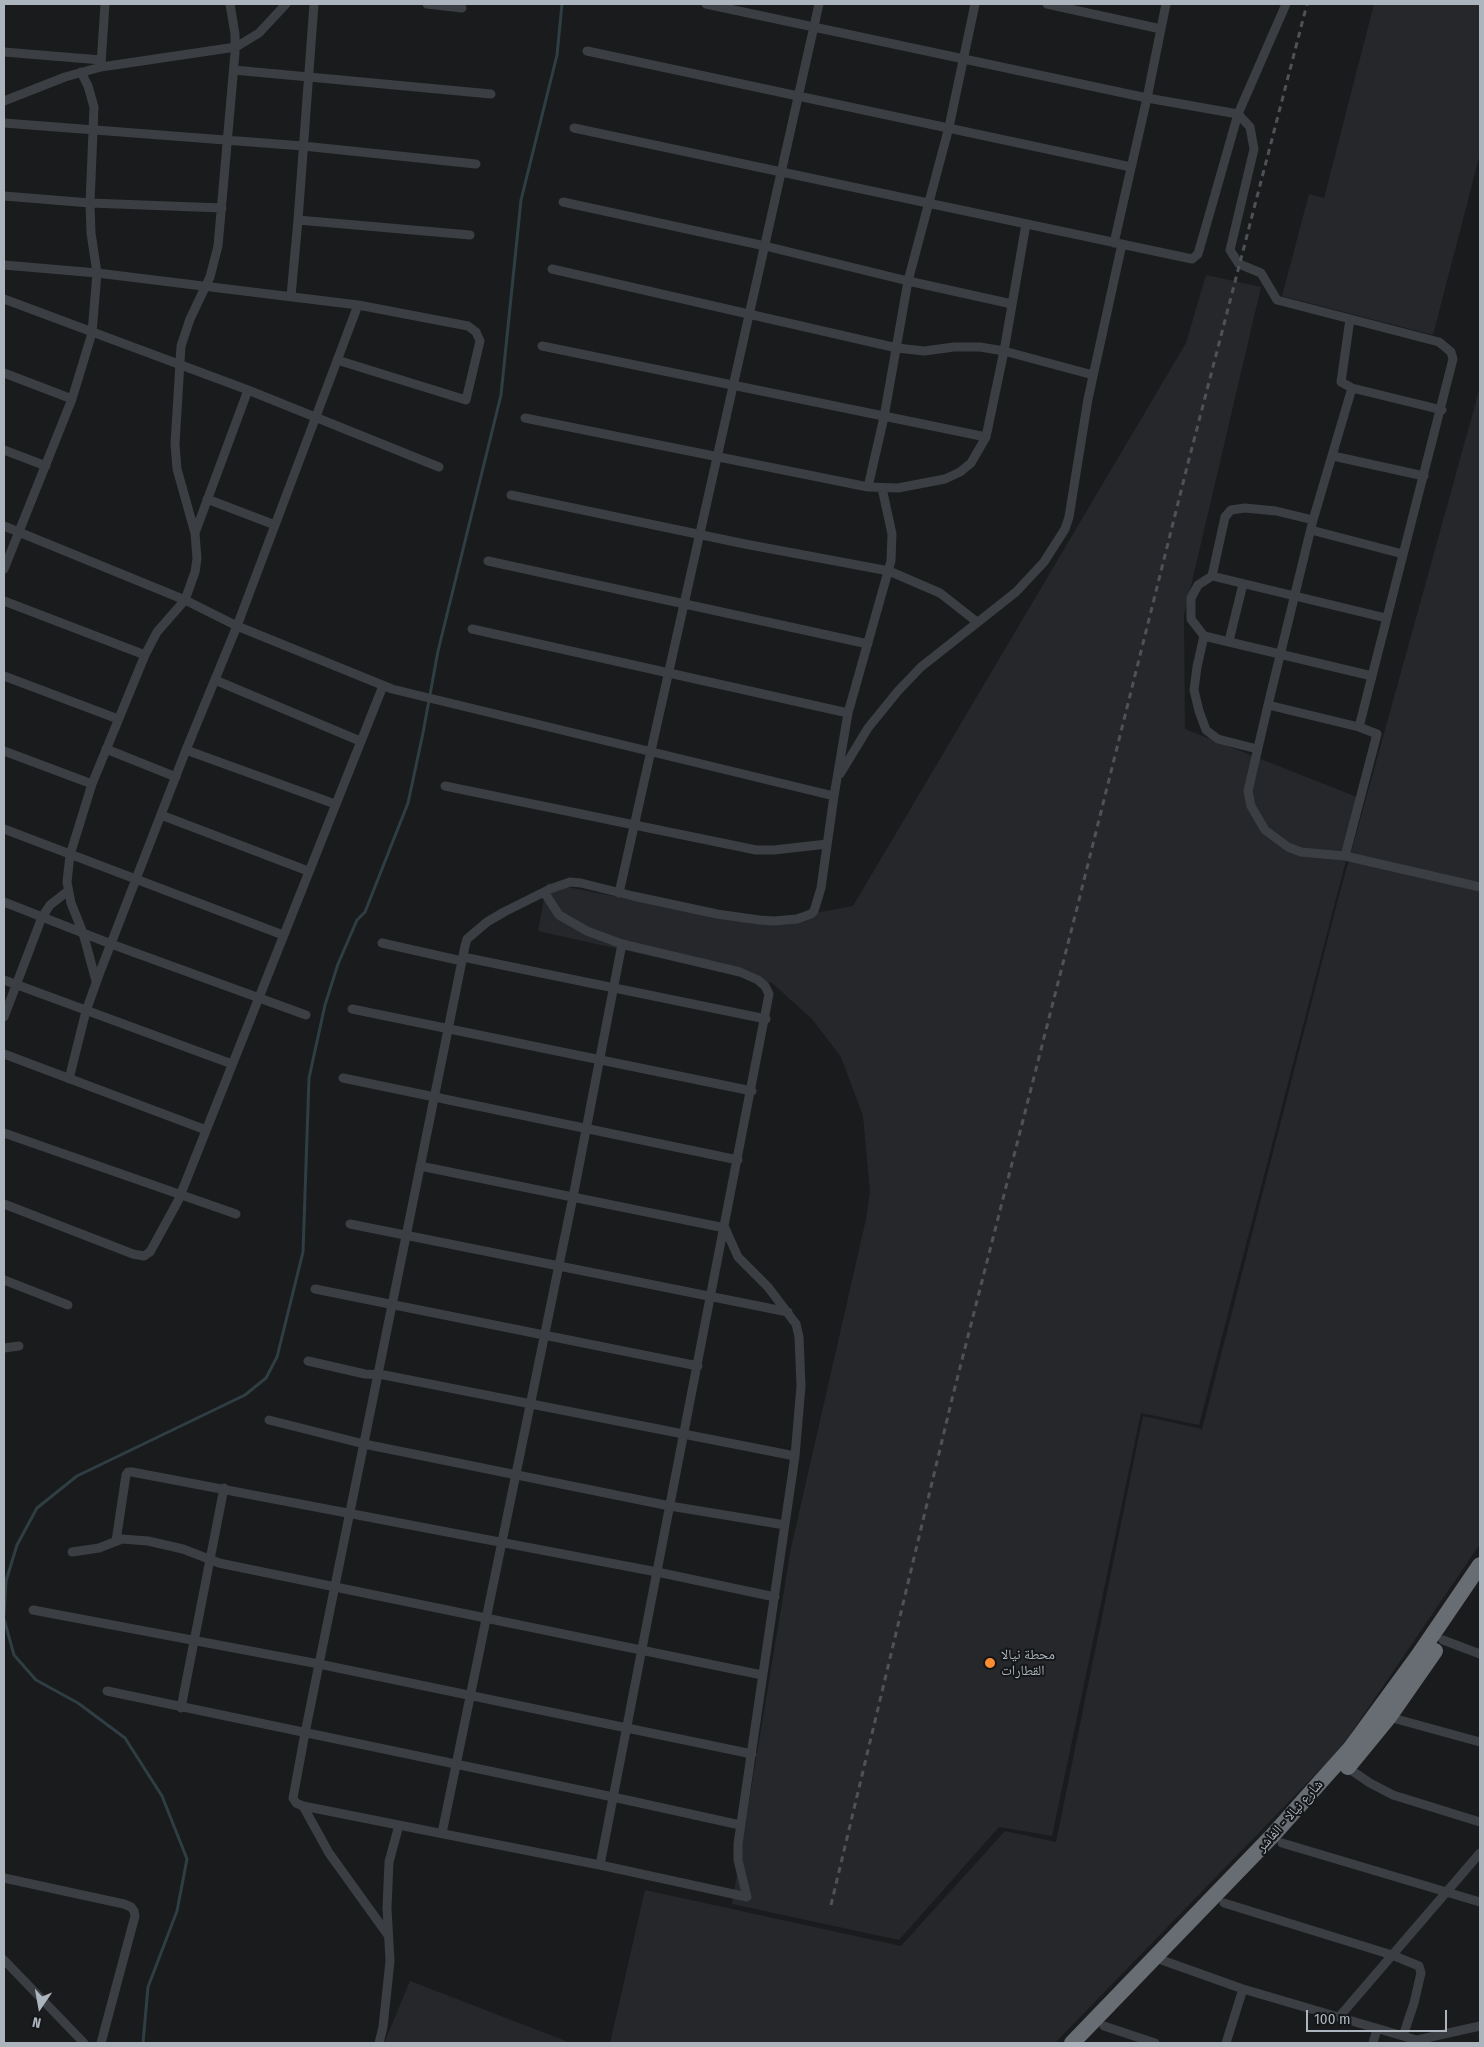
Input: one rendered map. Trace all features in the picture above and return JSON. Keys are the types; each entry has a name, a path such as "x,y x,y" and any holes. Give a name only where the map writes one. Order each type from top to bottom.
{"highway":[{"name":"شارع نيالا - الفاشر","path":"1082,2040 1161,1960 1224,1903 1282,1843 1343,1765 1480,1565"},
{"name":"شارع نيالا - الفاشر","path":"1082,2040 1104,2026 1273,1835 1389,1717 1480,1585"}],"street":[{"path":"101,63 105,4"},
{"path":"96,981 83,933 68,891 70,855 92,784 144,655 157,632 185,600 195,572 197,559 195,533 175,460 180,365 184,336 206,286 218,246 236,46 230,4"},
{"path":"4,52 101,63 236,46 260,33 286,4"},
{"path":"291,296 314,4"},
{"path":"426,4 462,8"},
{"path":"706,4 1147,98 1238,114 1250,127 1254,149 1230,250 1239,264 1261,272 1277,300 1438,342 1451,352 1454,359 1359,727"},
{"path":"619,893 819,4"},
{"path":"868,487 884,417 908,281 949,127 975,4"},
{"path":"1047,4 1161,29"},
{"path":"837,778 873,722 898,691 921,667 1029,580 1044,562 1070,517 1076,465 1118,243 1130,167 1147,98 1166,4"},
{"path":"574,128 1190,259 1198,256 1238,114 1286,4"},
{"path":"587,51 1130,167"},
{"path":"4,101 101,63"},
{"path":"234,70 491,94"},
{"path":"4,569 72,399 92,333 97,273 91,233 90,203 93,130 92,98 81,72"},
{"path":"4,124 303,146 476,164"},
{"path":"4,196 90,203 222,208"},
{"path":"563,202 765,246 1012,304"},
{"path":"298,220 470,235"},
{"path":"525,418 868,487 882,488 930,483 945,479 960,472 971,463 986,437 1004,351 1026,224"},
{"path":"4,265 97,273 358,305 468,326 476,332 480,341 468,400 336,360"},
{"path":"552,269 897,348 924,351 968,346 1004,351 1094,375"},
{"path":"4,299 248,390 439,467"},
{"path":"68,1079 96,981 186,750 237,626 358,305"},
{"path":"1350,319 1341,382 1352,388 1442,410"},
{"path":"542,346 986,437"},
{"path":"4,373 72,399"},
{"path":"1352,388 1312,525 1257,749 1248,791 1251,806 1265,830 1288,847 1301,852 1345,856 1480,887"},
{"path":"195,533 248,390"},
{"path":"4,450 46,466"},
{"path":"1333,456 1424,476"},
{"path":"725,1228 738,1257 768,1287 796,1324 799,1337 801,1386 795,1456 786,1525 740,1825 738,1860 747,1898 600,1865 296,1804 293,1800 305,1733 467,939 476,930 504,912 560,885 575,882 619,893 741,917 774,921 797,919 811,914 817,906 848,713 891,560 892,534 882,488"},
{"path":"511,495 700,535 889,571 940,593 977,622"},
{"path":"207,499 275,524"},
{"path":"1372,676 1204,636 1193,624 1190,615 1191,598 1198,585 1212,576 1225,517 1232,510 1245,508 1276,511 1312,525 1403,554"},
{"path":"4,526 185,600 237,626 406,694 834,796"},
{"path":"488,561 868,644"},
{"path":"1212,576 1386,618"},
{"path":"1229,641 1243,584"},
{"path":"4,602 144,655"},
{"path":"472,629 848,713"},
{"path":"1204,636 1194,690 1206,730 1218,739 1257,749"},
{"path":"4,676 118,719"},
{"path":"215,680 360,741"},
{"path":"4,1204 133,1254 144,1256 150,1252 181,1194 383,686"},
{"path":"1268,704 1359,727 1377,734 1345,856"},
{"path":"106,749 176,778"},
{"path":"186,750 335,804"},
{"path":"4,751 92,784"},
{"path":"445,786 756,850 774,850 827,844"},
{"path":"161,815 308,871"},
{"path":"4,829 283,935"},
{"path":"4,1017 42,917 50,905 68,891"},
{"path":"544,892 553,908 567,921 603,938 622,944 749,975 758,980 769,992 770,999 600,1865"},
{"path":"4,902 111,944 306,1015"},
{"path":"382,943 766,1019"},
{"path":"442,1833 573,1197 622,944"},
{"path":"4,980 232,1064"},
{"path":"352,1009 752,1092"},
{"path":"4,1054 206,1130"},
{"path":"343,1078 738,1160"},
{"path":"4,1133 236,1214"},
{"path":"420,1166 725,1228"},
{"path":"350,1224 788,1312"},
{"path":"4,1280 68,1305"},
{"path":"315,1289 698,1366"},
{"path":"4,1348 19,1346"},
{"path":"308,1361 363,1374 378,1375 795,1456"},
{"path":"269,1420 364,1444 670,1506 786,1525"},
{"path":"116,1541 128,1472 224,1488 657,1572 775,1597"},
{"path":"181,1708 224,1488"},
{"path":"72,1552 100,1548 116,1541 129,1539 148,1541 184,1549 210,1560 335,1588 762,1675"},
{"path":"33,1610 319,1664 627,1726 752,1754"},
{"path":"1442,1640 1480,1654"},
{"path":"107,1691 181,1708 613,1796 740,1825"},
{"path":"1389,1717 1480,1742"},
{"path":"1343,1765 1370,1784 1393,1795 1480,1822"},
{"path":"303,1806 329,1853 390,1937"},
{"path":"379,2043 389,1983 390,1937 387,1908 389,1862 399,1826"},
{"path":"1282,1843 1480,1902"},
{"path":"1339,2017 1480,1853"},
{"path":"4,1878 124,1904 131,1907 134,1911 135,1916 101,2043"},
{"path":"1224,1903 1392,1955 1419,1966 1421,1973 1414,2003 1403,2036"},
{"path":"4,1960 84,2043"},
{"path":"1161,1960 1243,1989 1422,2042 1480,2026"},
{"path":"1226,2043 1243,1989"},
{"path":"1104,2026 1155,2043"},
{"path":"1373,2043 1377,2029"}],"shaded area":[{"path":"1374,4 1480,4 1480,154 1433,335 1282,296 1309,194 1324,198"},
{"path":"1206,275 1261,287 1184,616 1185,729 1362,799 1199,1425 1141,1413 1052,1836 999,1827 899,1940 732,1904 791,1548 866,1219 870,1191 863,1116 841,1057 812,1019 772,983 538,931 547,883 755,924 853,906 1186,343"},
{"path":"1480,387 1480,1544 1341,1748 1055,2043 610,2043 645,1890 901,1946 1005,1831 1056,1842 1143,1416 1202,1429 1337,903"},
{"path":"410,1981 571,2043 384,2043"}],"waterway":[{"path":"4,1615 6,1581 17,1545 37,1508 77,1476 245,1395 266,1378 277,1357 303,1252 309,1078 325,1005 338,964 357,920 365,912 408,803 438,651 501,395 521,200 557,55 562,4"},
{"path":"4,1619 14,1655 36,1680 78,1703 125,1738 162,1796 187,1859 177,1911 148,1987 143,2043"}],"railway":[{"path":"831,1905 952,1399 1187,467 1307,4"}],"place":[{"name":"محطة نيالا القطارات","path":"990,1663"}]}
